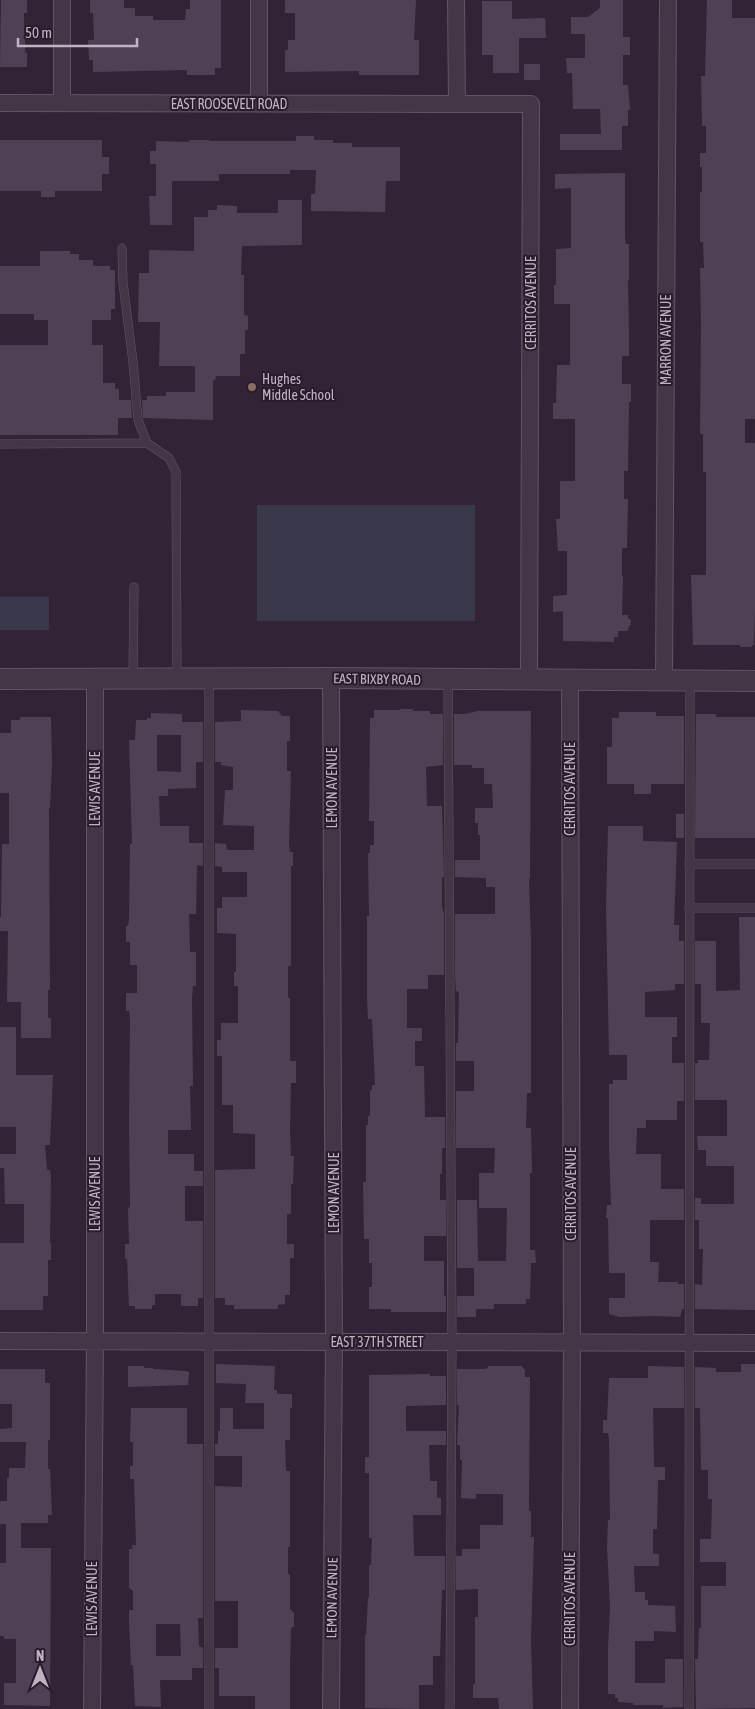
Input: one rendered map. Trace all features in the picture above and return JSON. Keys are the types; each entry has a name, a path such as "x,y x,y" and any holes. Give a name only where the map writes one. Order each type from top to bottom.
{"street":[{"path":"62,0 62,103"},
{"path":"258,0 259,104"},
{"path":"456,0 457,104"},
{"name":"MARRON AVENUE","path":"664,680 668,0"},
{"name":"EAST ROOSEVELT ROAD","path":"0,103 457,104"},
{"name":"CERRITOS AVENUE","path":"457,104 531,104 529,680"},
{"name":"EAST BIXBY ROAD","path":"0,679 331,678 755,681"},
{"name":"LEMON AVENUE","path":"330,1709 334,1342 331,678"},
{"name":"LEWIS AVENUE","path":"92,1709 95,1341 95,680"},
{"name":"CERRITOS AVENUE","path":"570,680 572,1342 570,1709"},
{"name":"EAST 37TH STREET","path":"0,1342 755,1343"}],"lane":[{"path":"122,248 123,283 138,420 147,442 169,458 176,472 177,679"},
{"path":"0,444 147,442"},
{"path":"132,679 134,587"},
{"path":"209,679 209,1709"},
{"path":"448,680 452,1342 450,1709"},
{"path":"689,1709 690,681"},
{"path":"690,864 755,864"},
{"path":"690,908 755,908"}],"shaded area":[{"path":"257,505 475,505 475,621 257,621"},
{"path":"0,597 49,597 49,630 0,630"}],"building":[{"path":"1,0 27,0 27,13 24,13 24,39 27,67 0,67"},
{"path":"90,0 124,0 124,8 135,8 135,16 153,16 153,20 185,20 186,9 190,9 190,0 221,0 221,68 215,68 215,75 187,75 187,70 93,72 93,60 89,60 88,40 94,40 93,13 90,13"},
{"path":"285,0 416,0 414,40 419,40 419,75 359,75 359,71 285,72 285,50 288,50 288,40 295,40 295,13 285,13"},
{"path":"600,0 623,0 623,37 630,37 630,55 623,55 623,85 628,85 630,110 628,110 628,126 622,126 622,150 560,150 560,134 601,134 600,109 573,109 572,73 567,73 566,58 585,58 585,34 571,34 571,17 588,17 600,8"},
{"path":"707,0 732,0 732,18 755,18 755,419 745,419 745,443 755,443 755,612 754,645 752,647 740,647 740,645 693,645 691,575 706,575 706,472 703,472 703,434 700,434 700,268 704,268 703,242 700,242 702,167 700,167 700,153 706,153 706,126 702,126 701,76 705,76"},
{"path":"482,1 512,1 512,19 545,18 546,38 519,38 519,73 493,73 493,55 482,55"},
{"path":"524,64 540,64 540,80 524,80"},
{"path":"296,136 314,136 314,140 333,140 333,143 352,143 352,147 400,147 400,181 386,181 385,212 311,211 311,194 315,194 316,170 290,170 290,174 219,174 219,181 172,181 172,225 150,225 149,196 156,196 156,164 150,164 150,151 156,151 156,141 296,141"},
{"path":"0,140 102,140 102,157 109,157 109,174 102,174 102,191 55,191 55,197 41,197 41,191 0,191"},
{"path":"625,173 625,237 626,244 629,244 629,356 622,356 622,384 631,384 631,402 629,402 628,471 624,471 624,499 628,499 627,548 622,548 622,615 628,615 628,618 631,620 628,631 618,631 618,637 614,637 614,642 563,641 563,611 553,612 553,596 567,595 567,551 558,551 556,519 560,519 560,481 575,481 575,419 553,419 553,403 556,403 557,365 570,365 570,304 554,304 556,249 571,248 571,188 555,189 555,174"},
{"path":"278,200 302,200 302,245 242,246 241,275 244,275 244,315 248,316 248,330 245,330 245,354 240,354 240,376 216,376 215,380 213,380 213,420 143,418 142,400 147,400 147,396 166,396 166,392 195,392 195,366 159,366 160,322 138,322 139,273 149,273 149,250 194,251 194,217 208,217 208,210 217,210 217,205 237,206 237,213 278,213"},
{"path":"40,251 70,251 70,254 79,254 79,260 93,260 93,266 110,266 110,270 115,270 115,309 111,309 111,320 92,320 92,345 103,345 103,383 115,383 115,389 119,389 119,400 131,400 132,418 118,418 118,435 0,435 0,345 48,345 48,320 34,320 34,314 0,314 0,266 40,266"},
{"path":"241,710 278,711 282,716 290,716 290,741 287,741 287,771 291,771 289,844 290,852 293,852 293,866 291,866 291,966 288,966 288,998 290,998 290,1061 296,1061 296,1083 291,1083 291,1156 294,1156 293,1184 291,1184 291,1214 287,1214 287,1244 294,1244 294,1258 290,1258 290,1295 285,1295 285,1304 278,1305 278,1309 234,1309 234,1305 225,1305 225,1298 215,1298 215,1170 255,1169 255,1134 233,1133 233,1105 222,1105 222,1056 217,1056 217,1040 221,1040 221,1023 238,1023 238,986 234,986 236,934 217,933 217,908 222,908 222,897 247,897 247,872 222,872 222,867 215,866 215,843 226,844 227,850 254,850 254,826 223,825 225,790 233,790 233,767 221,765 221,762 215,762 215,722 241,721"},
{"path":"374,710 430,711 430,714 443,714 443,765 426,767 427,806 442,806 444,975 428,975 428,989 407,989 407,1028 422,1028 422,1041 415,1041 415,1066 424,1066 425,1117 445,1117 445,1148 442,1148 440,1200 446,1200 446,1236 424,1236 424,1261 444,1261 446,1312 391,1312 391,1309 369,1309 369,1287 372,1287 372,1263 369,1263 369,1239 364,1239 363,1182 366,1182 366,1125 368,1125 368,1116 370,1116 370,1090 372,1090 372,1085 375,1085 372,1019 368,1019 367,999 368,853 370,853 370,845 374,845 374,821 369,821 370,718 374,718"},
{"path":"478,711 531,711 529,879 531,1093 527,1093 526,1128 531,1128 530,1250 535,1250 536,1263 531,1263 530,1299 526,1299 526,1304 494,1304 494,1309 476,1309 476,1317 457,1317 457,1296 474,1296 474,1268 457,1268 457,1200 477,1200 478,1261 506,1261 507,1208 479,1208 479,1173 494,1173 495,1148 456,1148 456,1091 474,1091 474,1061 456,1061 459,992 456,991 455,975 455,914 495,914 495,887 486,887 486,878 455,877 455,860 480,860 480,835 478,835 478,823 475,823 475,808 493,808 492,784 484,784 484,768 472,768 472,765 454,765 454,714"},
{"path":"619,712 656,712 656,716 684,716 684,784 651,784 651,794 634,794 634,784 607,784 607,747 612,747 612,718 619,718"},
{"path":"151,713 182,714 182,722 203,722 203,762 196,762 196,788 168,789 168,796 159,796 160,826 189,826 189,843 203,843 203,866 197,865 196,914 189,914 190,952 196,952 196,986 193,986 192,999 193,1086 190,1086 191,1130 168,1130 168,1154 194,1154 194,1171 203,1171 203,1186 185,1186 185,1221 203,1221 203,1298 198,1298 198,1306 181,1306 181,1294 155,1294 155,1305 152,1305 152,1309 135,1309 135,1306 129,1306 127,1259 125,1259 125,1244 129,1244 128,1208 130,1207 130,1020 129,1011 126,1011 126,993 137,993 137,965 130,965 130,942 126,942 126,926 128,926 129,920 130,844 132,844 129,740 135,740 136,720 151,718","holes":["157,735 181,735 181,772 157,771"]},
{"path":"696,714 716,714 716,717 755,717 755,838 695,838"},
{"path":"20,717 51,717 52,766 49,808 50,990 48,990 48,1018 51,1018 51,1038 21,1038 21,1002 7,1002 8,931 0,931 2,844 9,844 9,793 0,793 0,733 11,733 11,720 20,720"},
{"path":"676,814 684,814 684,838 676,838"},
{"path":"608,826 643,826 643,841 677,842 674,925 679,925 679,941 684,941 684,984 675,984 675,990 645,992 645,1017 677,1017 677,1037 672,1037 672,1063 684,1063 684,1101 677,1101 677,1120 646,1120 646,1128 637,1128 636,1154 661,1154 661,1189 684,1189 684,1220 650,1220 650,1262 659,1262 658,1282 678,1282 678,1284 684,1284 684,1309 682,1309 680,1317 620,1317 609,1314 609,1298 625,1298 625,1273 609,1273 608,1218 606,1218 607,1205 611,1205 609,1084 613,1084 613,1080 627,1080 627,1055 609,1055 606,907"},
{"path":"739,917 755,917 755,1310 695,1309 695,1284 702,1285 703,1249 699,1249 699,1220 695,1220 695,1198 701,1198 701,1204 734,1204 734,1166 706,1166 706,1150 698,1150 697,1136 727,1136 727,1100 695,1100 695,1063 698,1063 698,1060 709,1060 710,1023 701,1023 701,984 695,984 695,941 716,941 716,991 740,990"},
{"path":"0,1027 16,1027 16,1075 53,1075 50,1145 45,1145 47,1170 50,1170 51,1176 51,1260 48,1260 48,1296 43,1296 43,1310 0,1310 0,1243 24,1243 24,1204 5,1204 4,1168 0,1168 0,1154 16,1154 16,1127 0,1127"},
{"path":"216,1364 275,1366 274,1390 277,1390 277,1394 292,1394 290,1440 285,1440 286,1471 290,1471 288,1574 290,1575 290,1610 294,1612 294,1627 291,1630 290,1709 255,1709 255,1696 219,1696 219,1668 215,1668 215,1648 238,1648 238,1601 215,1601 215,1486 242,1487 242,1456 215,1456 215,1444 218,1444 218,1431 220,1431 220,1408 233,1408 233,1429 264,1429 264,1403 245,1403 246,1384 216,1383"},
{"path":"741,1364 755,1364 755,1708 696,1709 695,1659 698,1659 699,1628 701,1628 701,1586 726,1586 726,1562 700,1562 700,1539 711,1539 712,1499 708,1499 708,1470 701,1470 700,1408 695,1408 695,1367 716,1368 716,1372 741,1372"},
{"path":"128,1366 144,1366 144,1368 189,1372 188,1385 128,1387"},
{"path":"488,1366 521,1366 525,1370 525,1377 530,1377 529,1511 531,1511 531,1537 534,1537 531,1640 533,1709 499,1709 498,1698 473,1698 473,1684 475,1684 475,1617 478,1617 478,1589 456,1590 456,1556 462,1556 462,1549 480,1549 480,1525 503,1525 503,1494 476,1494 476,1499 461,1498 462,1460 460,1460 460,1445 457,1445 459,1405 457,1405 457,1369 484,1369 488,1368"},
{"path":"648,1366 684,1367 684,1408 653,1408 654,1467 665,1467 665,1480 658,1480 657,1529 653,1529 653,1554 659,1554 659,1566 634,1566 635,1592 645,1592 645,1600 648,1600 648,1605 675,1606 676,1632 654,1631 654,1641 635,1641 635,1683 665,1683 665,1659 683,1659 683,1707 663,1708 663,1705 633,1705 633,1703 618,1702 615,1694 608,1694 610,1607 607,1546 608,1520 610,1520 609,1439 608,1433 603,1433 603,1420 607,1420 609,1378 648,1378"},
{"path":"0,1369 45,1369 45,1383 50,1383 48,1469 50,1469 52,1515 48,1515 48,1523 21,1523 21,1548 51,1548 50,1706 4,1705 4,1683 16,1683 16,1639 4,1639 4,1636 0,1636 0,1563 6,1563 6,1524 0,1524 0,1501 7,1501 9,1468 25,1468 26,1442 0,1442 0,1429 12,1428 12,1404 0,1404"},
{"path":"430,1374 430,1376 446,1376 446,1405 406,1406 406,1431 446,1431 446,1445 429,1445 430,1481 437,1481 437,1498 441,1498 441,1515 413,1515 414,1556 445,1556 445,1590 442,1590 440,1656 433,1656 433,1685 419,1685 419,1709 365,1708 365,1635 372,1538 369,1538 369,1473 365,1473 365,1457 369,1457 369,1375"},
{"path":"131,1408 187,1408 187,1444 203,1444 203,1618 198,1618 199,1646 203,1648 203,1668 192,1668 192,1680 160,1680 161,1707 135,1706 129,1624 129,1610 133,1610 133,1591 129,1588 129,1549 133,1549 132,1545 136,1545 134,1479 130,1479 130,1466 133,1466 133,1442 130,1442","holes":["156,1624 180,1624 181,1656 156,1656"]}],"place":[{"name":"Hughes Middle School","path":"252,387"}]}
